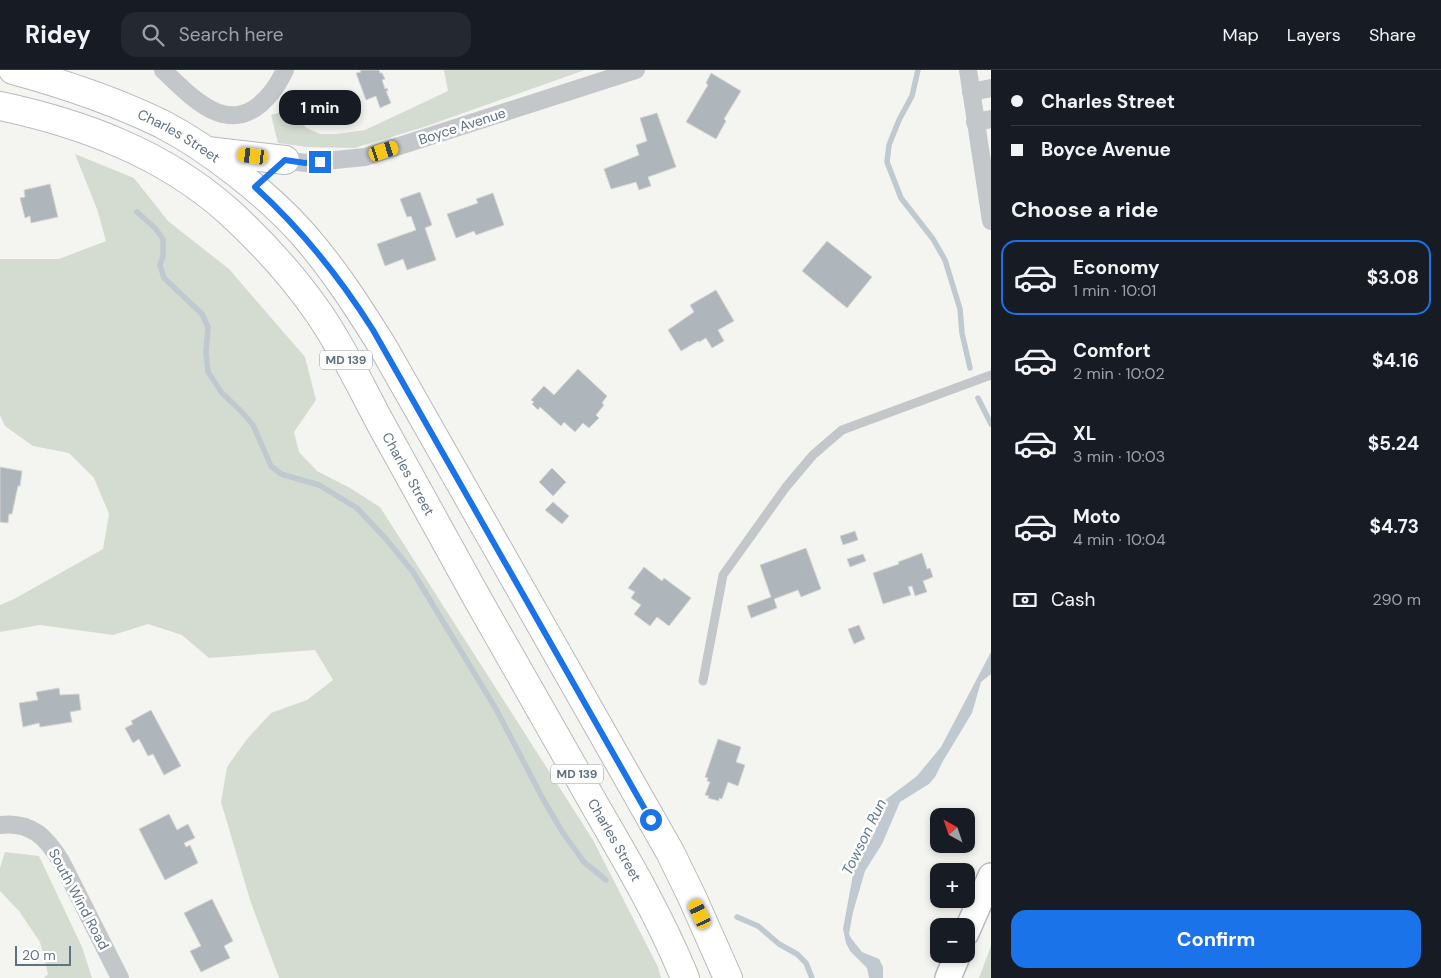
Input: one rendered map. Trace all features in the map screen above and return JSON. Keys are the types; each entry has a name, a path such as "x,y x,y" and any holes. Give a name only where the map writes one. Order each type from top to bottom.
{"main road":[{"name":"Charles Street","path":"13,70 47,79 118,104 163,125 205,150 255,187 302,232 323,258 346,288 383,347 670,852 728,978"},
{"path":"0,74 3,80 11,85 88,110 164,164"},
{"name":"Charles Street","path":"0,106 42,115 86,129 117,141 164,164 211,197 250,232 292,277 322,318 476,596 636,878 668,938 685,978"},
{"path":"205,150 285,160"},
{"path":"255,187 285,160"},
{"path":"973,918 991,876"},
{"path":"948,978 954,963"}],"street":[{"path":"163,70 184,91 203,105 218,114 232,116 245,114 259,105 272,93 285,70"},
{"name":"Boyce Avenue","path":"285,160 305,163 365,157 636,70"},
{"path":"968,70 971,92 983,121 991,221"},
{"path":"971,92 991,88"},
{"name":"South Wind Road","path":"0,825 30,827 52,847 62,863 120,978"}],"lane":[{"path":"703,681 723,575 786,487 812,455 842,430 991,375"}],"shaded area":[{"path":"444,70 585,70 424,127 354,148 307,147 278,143 271,115 284,111 307,128 320,134 337,134 365,130 448,91"},
{"path":"75,154 134,178 168,221 229,269 305,357 316,400 294,432 299,452 317,471 350,488 380,507 593,840 658,967 661,978 279,978 251,903 221,802 227,767 247,739 271,713 307,700 333,680 315,650 209,658 182,635 148,624 113,635 40,625 0,632 0,605 103,549 109,514 94,478 69,453 33,446 5,426 0,415 0,259 59,259 106,241 97,209"},
{"name":"Towson Run","path":"991,652 991,674 981,682 972,713 935,777 929,784 900,802 882,844 865,871 853,912 849,934 862,952 879,959 883,967 883,978 869,978 867,968 850,951 843,929 854,869 866,843 876,830 876,807 917,776 941,747"},
{"path":"5,852 39,856 82,947 92,978 44,978 48,974 40,942 19,911 0,891 0,868"},
{"path":"991,946 991,978 979,978"}],"building":[{"path":"360,70 379,70 382,73 385,79 382,80 385,89 387,88 388,91 386,91 391,103 380,108 376,96 366,100 356,73 361,72"},
{"path":"711,73 741,91 724,119 726,121 716,139 686,122 708,85 706,83"},
{"path":"657,113 676,167 648,177 651,186 639,190 636,182 611,189 604,169 639,155 636,145 647,141 640,118"},
{"path":"50,184 58,217 31,223 30,216 25,218 20,198 25,197 24,190"},
{"path":"420,192 432,225 425,228 436,260 407,270 403,259 385,266 377,244 416,230 411,216 407,217 400,199"},
{"path":"493,193 504,225 476,235 474,231 456,238 447,214 478,203 476,199"},
{"path":"827,241 872,277 847,308 802,271"},
{"path":"716,290 734,321 718,330 724,341 712,348 706,338 681,351 668,330 694,312 690,305"},
{"path":"578,369 607,396 602,403 604,405 596,415 599,418 589,428 583,423 575,432 564,422 561,426 540,407 538,410 531,400 544,386 554,395"},
{"path":"0,467 22,471 20,486 18,486 12,514 9,514 8,523 0,522"},
{"path":"552,468 566,482 553,496 539,482"},
{"path":"553,502 569,516 562,524 545,510"},
{"path":"855,531 858,540 843,545 840,536"},
{"path":"806,548 821,589 801,597 798,590 774,599 777,608 751,618 747,606 771,597 760,565"},
{"path":"922,553 927,569 930,568 933,577 923,581 927,592 915,596 912,586 908,587 911,595 883,604 873,573"},
{"path":"863,554 866,561 850,567 847,559"},
{"path":"644,567 662,581 664,578 691,598 669,626 657,617 650,626 634,614 641,605 631,598 635,592 628,588"},
{"path":"859,625 865,639 854,644 848,629"},
{"path":"59,688 60,695 79,694 81,710 70,712 72,722 40,727 39,723 23,727 19,703 38,700 36,692"},
{"path":"151,710 181,766 164,775 153,754 148,756 139,739 133,743 125,728 133,724 131,721"},
{"path":"718,739 741,747 736,762 745,765 738,786 728,782 722,799 719,798 719,801 708,798 709,796 705,795 710,782 705,777"},
{"path":"169,814 177,830 188,824 195,838 184,843 186,847 190,845 198,863 165,880 139,829"},
{"path":"212,899 233,941 224,946 230,958 201,972 190,951 201,946 184,913"}],"waterway":[{"path":"918,70 912,96 899,120 889,145 887,162 901,198 933,239 945,260 960,309 962,333 970,368"},
{"path":"137,212 155,228 163,239 163,256 160,265 164,278 202,314 208,327 206,352 208,372 222,393 253,425 271,466 281,474 319,485 357,508 413,572 496,709 563,833 584,862 606,880"},
{"path":"978,398 991,424"},
{"path":"737,917 758,926 779,944 797,954 806,963 812,978"}],"route":[{"path":"320,162 305,163 285,160 255,187 302,232 346,288 373,330 651,820"}]}
